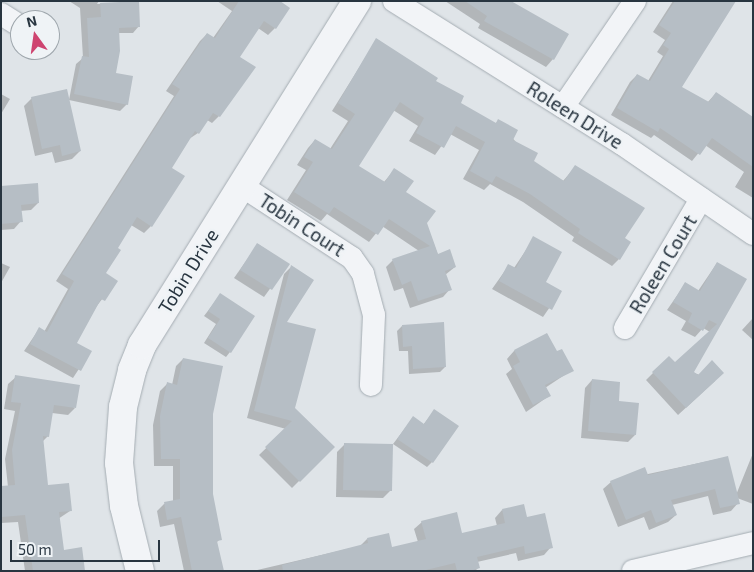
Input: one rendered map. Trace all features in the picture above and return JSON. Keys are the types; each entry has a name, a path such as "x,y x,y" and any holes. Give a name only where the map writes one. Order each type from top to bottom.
{"street":[{"name":"Tobin Drive","path":"140,571 124,506 119,463 123,407 132,370 142,345 357,1"},
{"name":"Roleen Drive","path":"394,1 563,107 753,234"},
{"path":"563,107 635,1"},
{"name":"Tobin Court","path":"242,186 352,258 363,274 374,315 371,385"},
{"name":"Roleen Court","path":"625,328 701,199"},
{"path":"633,571 753,543"}],"building":[{"path":"139,1 140,27 119,28 120,51 116,73 133,76 128,105 74,94 82,56 89,57 87,18 101,17 100,3"},
{"path":"239,1 280,1 290,8 276,29 264,21 240,57 256,67 220,117 213,113 199,134 195,131 172,168 185,176 152,227 137,217 118,248 121,250 106,273 118,281 105,301 101,299 77,343 92,351 81,371 30,344 39,327 47,332 74,281 62,274 180,89 172,84 207,33 215,38"},
{"path":"465,1 511,1 569,34 554,60 484,21 487,16"},
{"path":"675,1 736,1 682,87 709,102 716,92 753,117 753,167 712,138 700,155 660,128 658,132 617,108 637,74 650,81 669,49 663,45 671,33 659,25"},
{"path":"376,38 438,78 436,81 464,96 461,103 496,123 498,119 518,130 513,140 538,153 534,161 564,181 575,165 645,208 625,238 631,242 620,260 578,233 580,229 530,194 496,176 492,183 470,171 485,142 456,126 444,148 416,133 424,118 400,102 359,166 385,182 394,168 414,181 406,192 436,211 427,223 438,254 450,249 456,267 445,271 452,290 418,301 411,281 402,285 392,259 430,246 389,219 378,235 334,207 329,214 294,192 313,162 304,157 315,139 332,149 355,114 338,103"},
{"path":"67,89 81,151 62,156 60,145 42,149 31,97"},
{"path":"38,183 39,203 21,205 23,222 1,224 1,186"},
{"path":"533,236 562,252 546,282 562,291 552,310 499,281 508,264 516,268"},
{"path":"257,243 290,264 272,290 240,270"},
{"path":"717,262 747,279 694,372 698,375 712,360 724,373 686,408 652,372 669,356 675,362 717,324 709,320 703,331 688,322 692,313 673,302 685,282 700,291"},
{"path":"291,265 314,280 287,322 316,329 295,408 335,447 300,482 265,447 292,421 254,411"},
{"path":"220,293 255,316 231,353 208,338 220,319 208,311"},
{"path":"444,322 446,367 413,369 412,346 403,347 402,325"},
{"path":"547,333 557,351 562,349 574,371 545,385 551,396 533,405 513,366 520,362 514,350"},
{"path":"183,358 223,366 213,414 213,494 222,540 217,541 224,571 192,571 181,517 167,520 164,502 180,499 180,459 161,459 160,416 167,382 177,385"},
{"path":"15,375 80,385 76,408 54,405 49,437 43,436 48,485 69,483 72,511 59,512 64,550 82,547 85,571 33,571 25,515 2,517 1,486 15,485 12,450 21,403 11,402"},
{"path":"592,379 620,382 619,401 639,403 636,435 588,431"},
{"path":"434,409 459,426 433,463 397,439 413,416 424,424"},
{"path":"344,443 393,444 392,491 343,490"},
{"path":"728,456 740,504 720,508 715,489 671,500 677,515 656,523 651,510 626,520 610,481 645,467 648,475"},
{"path":"524,504 527,517 545,513 553,548 525,554 524,546 477,557 480,568 470,571 457,571 455,563 422,571 283,571 282,565 368,543 367,538 389,533 392,547 426,539 421,521 457,512 462,533 505,523 502,509"}]}
